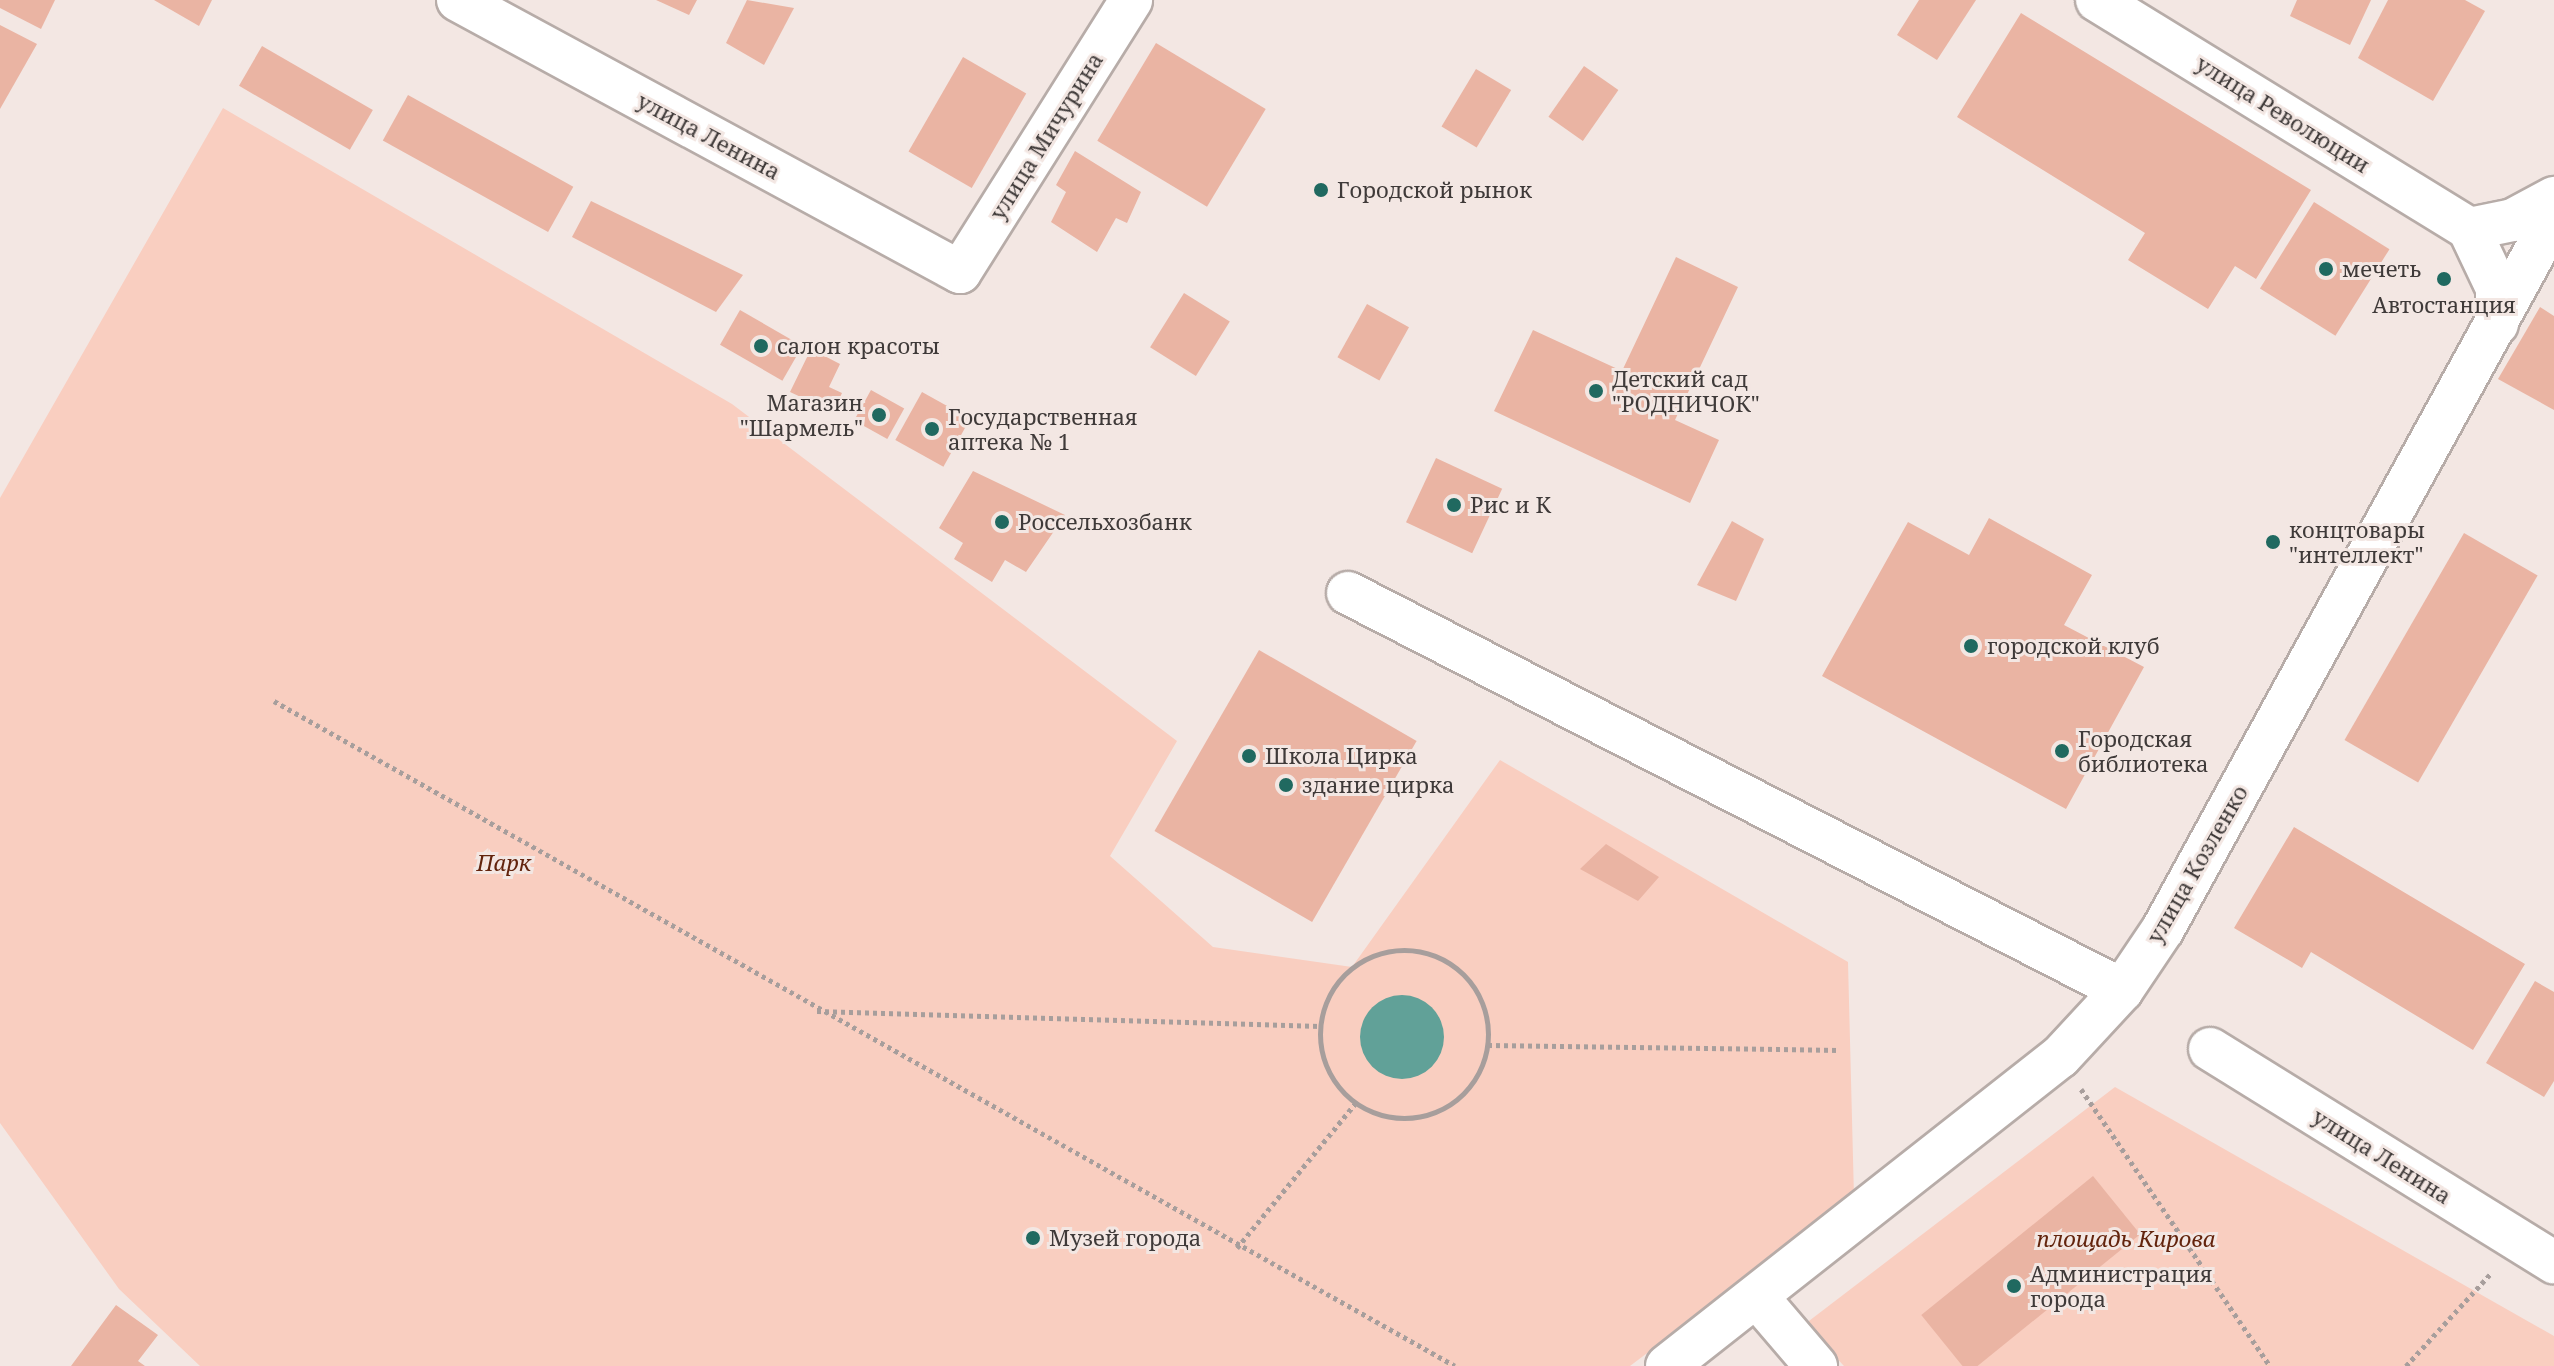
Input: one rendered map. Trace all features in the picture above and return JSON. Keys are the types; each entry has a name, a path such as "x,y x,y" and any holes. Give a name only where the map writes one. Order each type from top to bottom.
{"street":[{"name":"улица Ленина","path":"458,0 960,272"},
{"name":"улица Мичурина","path":"960,272 1131,0"},
{"name":"улица Революции","path":"2097,0 2469,229"},
{"path":"2497,324 2497,288 2469,229 2513,220 2554,198"},
{"name":"улица Козленко","path":"1667,1366 2060,1057 2122,990 2163,929 2497,324 2540,275 2554,217"},
{"path":"1348,593 2122,990"},
{"name":"улица Ленина","path":"2210,1049 2538,1252"},
{"path":"1757,1297 1816,1366"}],"path":[{"path":"274,701 816,1011 1237,1248 1455,1366"},
{"path":"1389,951 1418,951 1474,986 1488,1045 1471,1087 1435,1113 1382,1116 1355,1104 1322,1055 1320,1026 1336,984 1352,968 1389,951"},
{"path":"816,1011 1320,1026"},
{"path":"1488,1045 1839,1050"},
{"path":"2060,1057 2270,1366"},
{"path":"1237,1248 1355,1104"},
{"path":"2406,1366 2538,1252"}],"green space":[{"name":"Парк","path":"223,108 732,404 1177,741 1110,856 1213,947 1352,967 1500,760 1848,962 1854,1197 1630,1366 200,1366 119,1289 0,1123 0,498"},
{"name":"площадь Кирова","path":"2115,1087 2554,1336 2554,1366 1844,1366 1805,1324"}],"water":[{"path":"1394,995 1410,995 1426,1002 1437,1013 1444,1037 1441,1053 1432,1067 1410,1079 1394,1079 1378,1072 1367,1061 1360,1045 1360,1029 1367,1013 1378,1002"}],"building":[{"path":"0,0 55,0 41,29 0,8"},
{"path":"154,0 212,0 199,26"},
{"path":"656,0 697,0 689,15"},
{"path":"747,0 794,8 764,65 726,43"},
{"path":"1919,0 1976,0 1937,60 1897,35"},
{"path":"2297,0 2371,0 2350,45 2290,16"},
{"path":"2388,0 2465,0 2485,11 2433,101 2358,58"},
{"path":"2021,13 2311,190 2256,279 2235,266 2208,309 2128,260 2145,233 1957,117"},
{"path":"0,25 37,44 0,109"},
{"path":"1156,43 1266,109 1207,207 1097,141"},
{"path":"262,46 373,110 350,150 239,86"},
{"path":"963,57 1026,94 972,188 908,151"},
{"path":"1584,66 1618,90 1583,141 1548,117"},
{"path":"1476,69 1511,90 1477,148 1441,126"},
{"path":"408,95 573,187 548,232 383,140"},
{"path":"1075,151 1141,192 1127,223 1116,218 1097,252 1051,222 1066,192 1056,185"},
{"path":"591,201 743,275 716,312 572,237"},
{"name":"мечеть","path":"2314,202 2389,249 2335,336 2260,289"},
{"name":"Детский сад \"РОДНИЧОК\"","path":"1676,257 1738,287 1675,420 1719,440 1690,503 1494,411 1533,330 1622,371"},
{"path":"1184,293 1230,322 1196,376 1150,347"},
{"path":"1367,304 1409,327 1379,381 1337,357"},
{"path":"2540,307 2554,316 2554,410 2498,379"},
{"name":"салон красоты","path":"740,310 802,346 782,381 720,345"},
{"path":"811,349 840,364 829,387 842,393 833,412 790,392"},
{"name":"Магазин \"Шармель\"","path":"871,390 904,408 887,439 854,421"},
{"name":"Государственная аптека № 1","path":"922,392 970,419 943,467 895,440"},
{"name":"Рис и К","path":"1436,458 1502,489 1472,553 1406,522"},
{"name":"Россельхозбанк","path":"973,471 1065,515 1026,572 1005,560 992,582 954,559 963,543 939,528"},
{"name":"городской клуб","path":"1989,518 2092,575 2064,625 2144,667 2066,809 1822,676 1908,522 1969,555"},
{"path":"1732,521 1764,539 1736,601 1697,585"},
{"path":"2464,533 2538,576 2418,782 2344,740"},
{"name":"здание цирка","path":"1259,650 1417,741 1312,922 1154,831"},
{"path":"2294,827 2525,964 2473,1050 2311,952 2302,968 2234,928"},
{"path":"1606,844 1659,877 1638,901 1580,869"},
{"path":"2535,981 2554,992 2554,1081 2544,1097 2486,1063"},
{"name":"Администрация города","path":"2093,1176 2140,1234 1978,1366 1962,1366 1921,1315"},
{"path":"116,1305 158,1335 138,1361 145,1366 71,1366"}],"place":[{"name":"Городской рынок","path":"1321,190"},
{"name":"мечеть","path":"2326,269"},
{"name":"Автостанция","path":"2444,279"},
{"name":"салон красоты","path":"761,346"},
{"name":"Детский сад \"РОДНИЧОК\"","path":"1596,391"},
{"name":"Магазин \"Шармель\"","path":"879,415"},
{"name":"Государственная аптека № 1","path":"932,429"},
{"name":"Рис и К","path":"1454,505"},
{"name":"Россельхозбанк","path":"1002,522"},
{"name":"концтовары \"интеллект\"","path":"2273,542"},
{"name":"городской клуб","path":"1971,646"},
{"name":"Городская библиотека","path":"2062,751"},
{"name":"Школа Цирка","path":"1249,756"},
{"name":"здание цирка","path":"1286,785"},
{"name":"Музей города","path":"1033,1238"},
{"name":"Администрация города","path":"2014,1286"}]}
